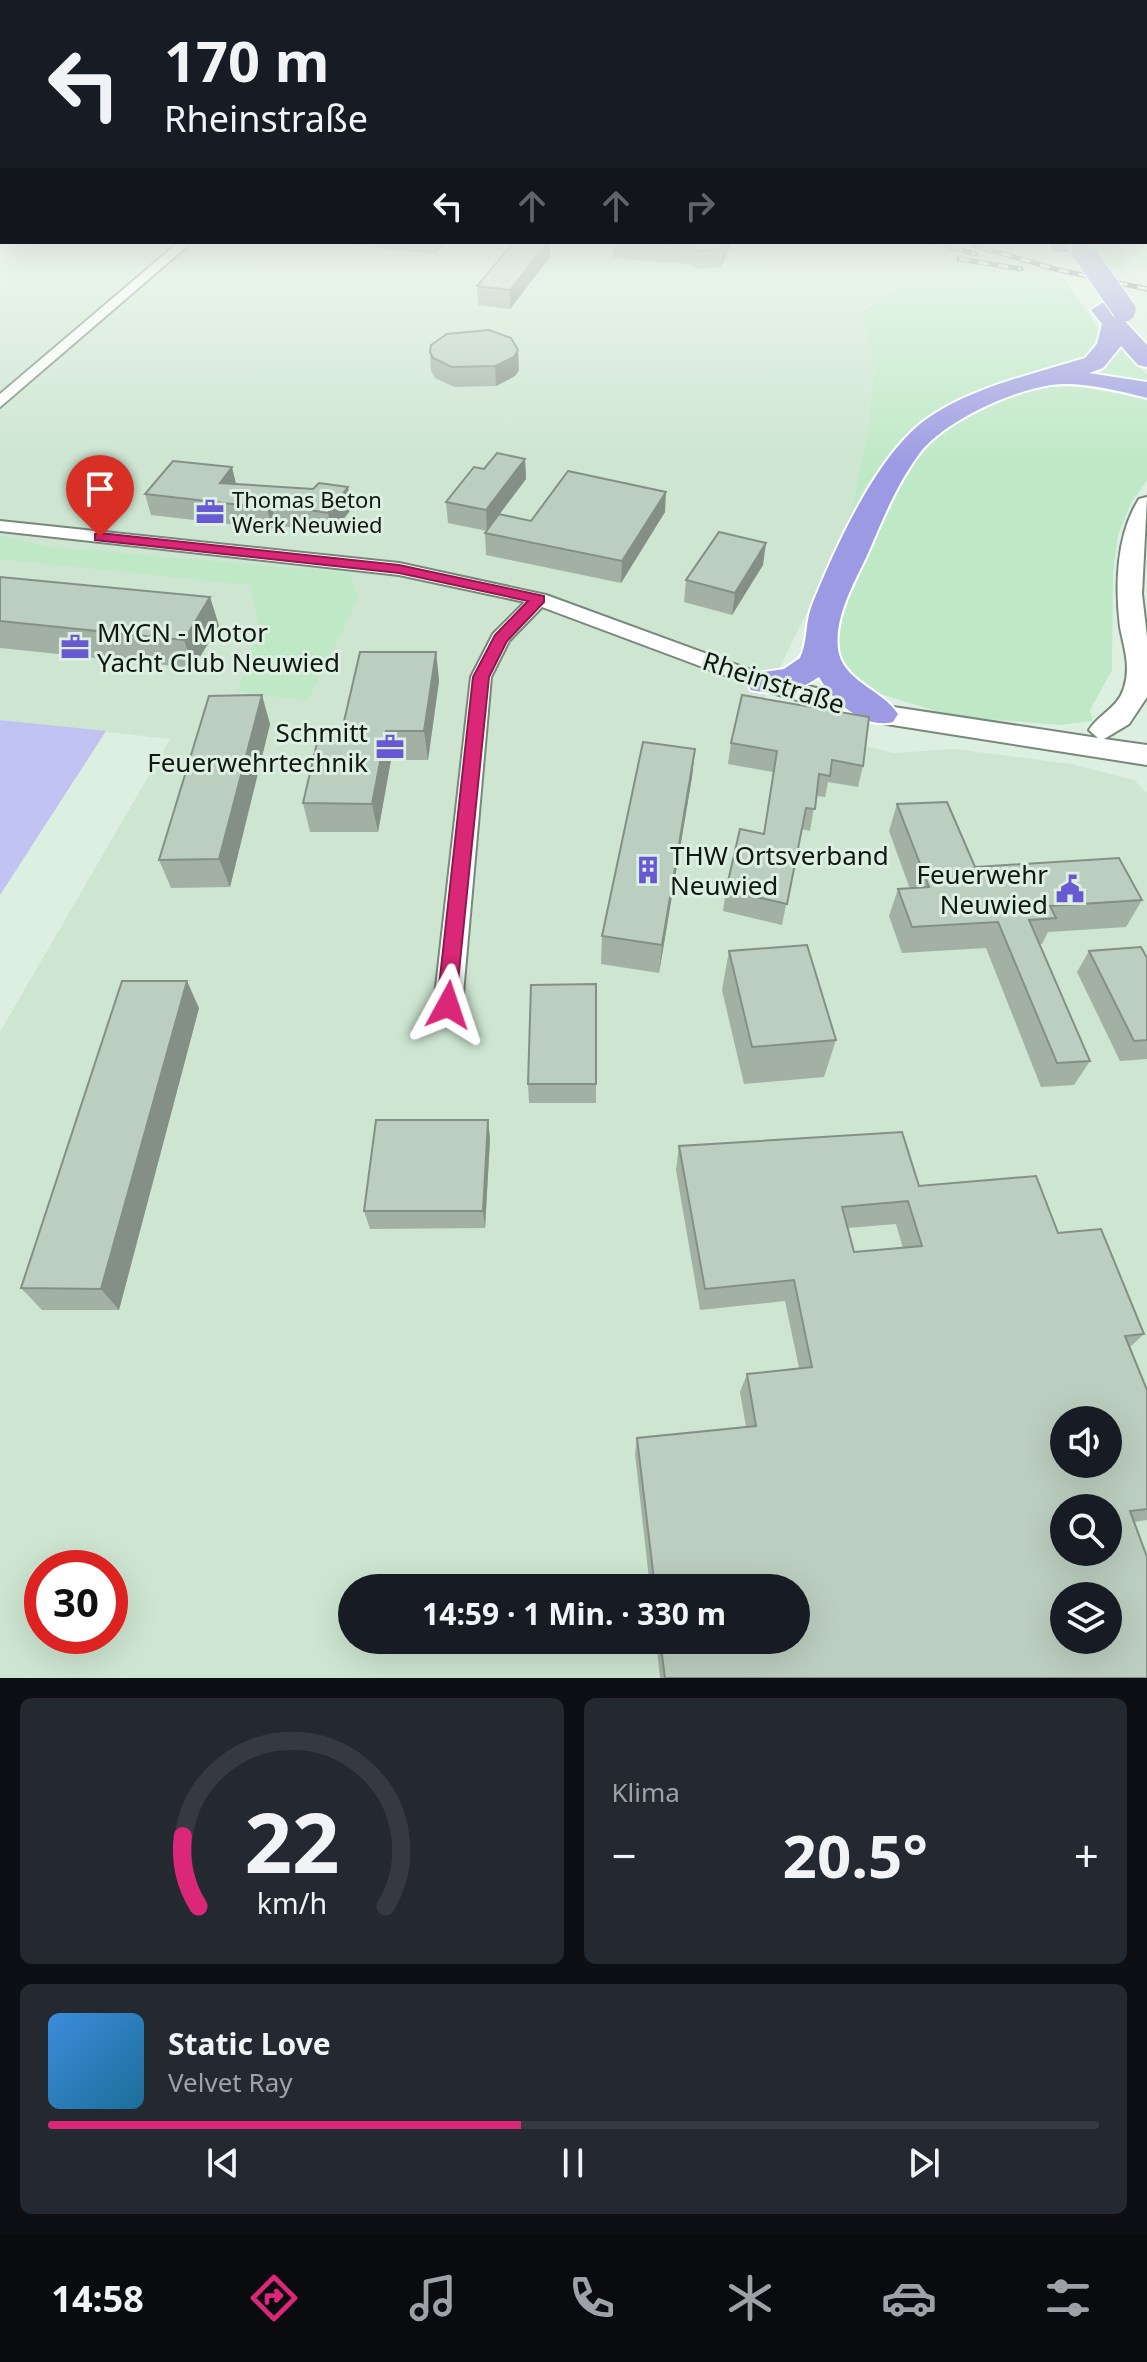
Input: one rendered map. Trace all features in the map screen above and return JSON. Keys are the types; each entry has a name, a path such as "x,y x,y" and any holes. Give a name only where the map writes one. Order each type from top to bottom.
{"highway":[{"path":"1110,310 1147,360"},
{"path":"1112,314 1147,337"},
{"path":"763,682 801,676 814,665 821,650 827,608 881,491 910,447 939,422 975,402 1050,379 1101,358 1109,346 1112,314"},
{"path":"1050,379 1109,381 1147,390"},
{"path":"763,682 780,658 827,608"},
{"path":"821,650 840,684 880,714"}],"street":[{"path":"0,402 107,310"},
{"path":"1103,730 1132,706 1144,676 1131,623 1130,592 1136,530 1147,504"},
{"name":"Rheinstraße","path":"0,526 399,569 539,599 763,682 880,714 1147,755"},
{"path":"448,1005 481,677 500,638 539,599"},
{"name":"Rheinstraße","path":"1018,735 1103,730 1147,739"}],"shaded area":[{"path":"0,310 861,310 874,367 867,435 847,532 758,711 840,740 894,753 954,749 1071,764 1134,780 1147,793 1147,1678 0,1678 0,1032 170,739 0,720"}],"green space":[{"path":"1086,310 1100,330 1102,340 1093,357 908,437 891,455 847,532 867,435 874,367 861,312"},
{"path":"1116,342 1147,375 1147,387 1087,376 1087,370"},
{"path":"1066,383 1083,383 1147,395 1147,480 1131,503 1118,535 1113,571 1112,670 1090,710 1093,721 1060,725 952,716 861,688 832,663 837,614 884,507 902,478 942,431 967,414 995,400"},
{"path":"0,536 49,547 349,573 358,598 307,701 238,691 259,629 251,585 0,559"}],"water":[{"path":"0,720 106,731 0,895"}],"building":[{"path":"489,330 511,338 518,350 514,357 495,366 452,367 433,358 430,352 431,345 447,334"},
{"path":"497,453 525,459 486,510 446,502 474,467 484,469"},
{"path":"173,461 232,467 220,483 313,489 319,483 348,487 328,513 271,504 267,508 145,494"},
{"path":"568,471 666,492 622,561 485,533 499,514 531,521"},
{"path":"719,532 766,543 735,593 686,580"},
{"path":"0,577 210,597 184,640 0,621"},
{"path":"360,652 436,652 424,731 386,731 372,804 303,803 320,730 342,730"},
{"path":"262,695 219,859 159,860 209,696"},
{"path":"742,695 869,717 863,766 832,760 830,776 819,774 815,809 806,808 787,904 726,890 740,829 764,834 777,751 731,743"},
{"name":"THW Ortsverband Neuwied","path":"643,742 695,749 662,945 602,936"},
{"path":"947,802 975,867 1119,858 1142,900 1050,906 1056,918 1029,920 1090,1061 1057,1063 998,922 912,927 898,889 929,887 897,804"},
{"path":"807,945 836,1040 752,1047 729,951"},
{"path":"1141,947 1147,958 1147,1040 1134,1041 1089,951"},
{"path":"122,981 187,981 101,1289 21,1288"},
{"path":"596,984 596,1084 528,1084 531,985"},
{"path":"376,1120 488,1120 483,1211 364,1211"},
{"path":"902,1132 919,1186 1036,1176 1058,1233 1101,1229 1144,1334 1125,1336 1147,1390 1147,1509 1130,1511 1147,1557 1147,1678 665,1678 662,1654 810,1654 810,1574 653,1574 637,1438 756,1426 747,1374 812,1367 794,1280 705,1289 679,1146","holes":["908,1201 922,1246 854,1252 842,1207"]}],"place":[{"name":"Thomas Beton Werk Neuwied","path":"210,512"},
{"name":"MYCN - Motor Yacht Club Neuwied","path":"75,647"},
{"name":"Schmitt Feuerwehrtechnik","path":"390,747"},
{"name":"THW Ortsverband Neuwied","path":"648,870"},
{"name":"Feuerwehr Neuwied","path":"1070,889"}],"route":[{"path":"100,537 399,569 460,579 539,599 500,638 483,666 477,698 448,1005"}]}
